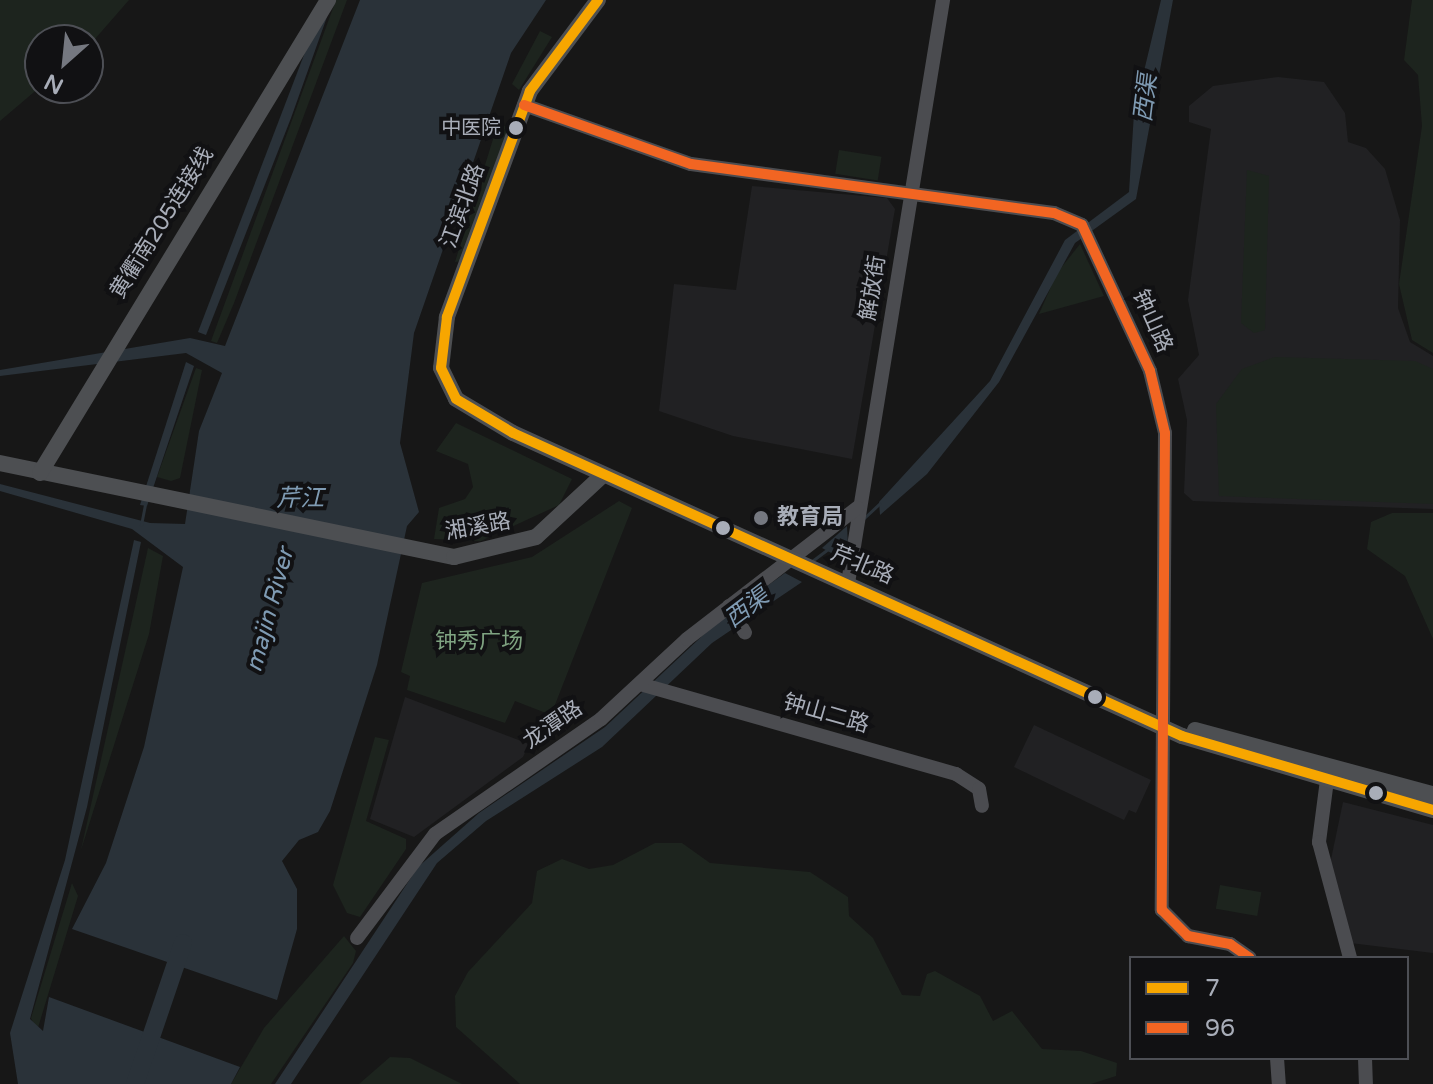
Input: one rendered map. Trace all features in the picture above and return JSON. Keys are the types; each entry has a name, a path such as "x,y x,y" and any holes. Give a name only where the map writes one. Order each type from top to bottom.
{"main road":[{"name":"黄衢南205连接线","path":"40,473 328,0"},
{"name":"江滨北路","path":"456,399 441,368 447,317 524,105 551,56 598,0"},
{"name":"芹北路","path":"456,399 603,475 1165,726 1327,780 1362,782 1433,794"},
{"path":"0,463 40,473"},
{"name":"湘溪路","path":"40,473 430,556 480,554 536,537 603,475"},
{"name":"芹北路","path":"1165,726 1362,782 1433,810"}],"street":[{"name":"解放街","path":"848,583 857,508 943,0"},
{"name":"钟山路","path":"524,105 691,164 1061,214 1091,240 1161,407 1165,726 1162,910 1188,936 1230,944 1247,956"},
{"name":"龙潭路","path":"357,938 435,834 640,684 729,606 857,508"},
{"path":"729,606 745,633"},
{"name":"钟山二路","path":"640,684 956,774 979,789 982,806"},
{"path":"1327,780 1319,842 1349,956"},
{"path":"1277,1060 1279,1084"},
{"path":"1365,1060 1366,1084"}],"shaded area":[{"path":"1278,77 1324,82 1345,113 1348,142 1366,148 1385,169 1400,220 1398,308 1410,342 1433,356 1433,509 1193,501 1184,493 1187,420 1178,379 1199,355 1188,300 1211,129 1189,122 1189,106 1213,86"},
{"path":"752,186 887,198 895,209 852,459 733,436 659,411 674,284 736,290"},
{"path":"405,697 529,744 523,757 414,837 370,819"},
{"path":"1034,725 1151,780 1136,813 1129,810 1124,820 1014,767"},
{"path":"1343,802 1433,825 1433,953 1350,943 1330,864"}],"green space":[{"path":"0,0 129,0 104,29 104,24 24,24 24,101 0,121"},
{"path":"336,0 347,0 234,303 217,343 211,341"},
{"path":"1412,0 1433,0 1433,353 1412,340 1399,284 1422,126 1418,75 1404,60"},
{"path":"540,31 552,37 519,90 512,84"},
{"path":"498,123 509,128 462,261 455,262"},
{"path":"839,150 881,157 878,180 835,174"},
{"path":"1247,170 1269,176 1265,330 1254,333 1241,323"},
{"path":"1080,244 1104,296 1039,314 1057,273"},
{"path":"1275,357 1415,361 1433,369 1433,504 1219,496 1216,404 1242,369"},
{"path":"196,368 202,370 180,478 171,481 157,477"},
{"path":"456,423 572,479 559,505 481,541 434,539 439,508 465,499 473,487 468,464 436,451"},
{"name":"钟秀广场","path":"619,501 632,508 551,715 515,701 505,723 407,690 410,676 401,672 422,583 532,557"},
{"path":"1392,513 1433,513 1433,639 1405,576 1367,549 1371,522"},
{"path":"148,548 163,556 149,634 81,850"},
{"path":"375,737 389,740 366,821 406,839 406,849 360,917 347,913 333,885"},
{"path":"655,843 682,843 710,863 810,872 848,897 849,916 873,938 902,995 920,996 927,974 935,971 980,996 993,1021 1012,1011 1042,1049 1081,1051 1117,1063 1116,1076 1091,1084 520,1084 456,1027 455,996 468,972 532,903 537,871 562,859 589,869 613,865"},
{"path":"72,883 78,896 37,1031 31,1018"},
{"path":"1220,885 1261,892 1257,916 1216,909"},
{"path":"344,936 356,951 353,963 271,1084 231,1084 264,1028"},
{"path":"390,1057 410,1058 462,1084 359,1084"}],"water":[{"path":"325,0 333,0 291,118 206,335 198,332"},
{"name":"芹江","path":"360,0 546,0 511,53 414,333 400,443 419,512 407,526 377,665 330,811 318,832 299,840 282,861 297,889 297,929 277,1000 72,929 106,863 144,747 183,567 132,529 0,491 0,484 150,523 185,524 199,431 222,373 186,353 0,376 0,370 190,338 225,346"},
{"path":"1161,0 1173,0 1136,199 1075,243 999,382 927,474 880,515 879,502 990,381 1065,240 1129,192 1134,113"},
{"path":"186,362 194,366 147,506 140,505"},
{"path":"847,526 848,546 837,556 822,548"},
{"path":"134,540 141,542 87,807 30,1019 43,1031 49,997 240,1067 231,1084 18,1084 10,1033 65,860"},
{"path":"785,573 802,582 712,643 602,747 486,821 437,863 291,1084 275,1084 418,867 479,813 605,727 715,624"}],"waterway":[{"name":"西渠","path":"864,518 879,504"},
{"path":"141,525 145,505"},
{"name":"西渠","path":"812,561 828,549"},
{"name":"majin River","path":"135,1084 183,943"}],"transit line":[{"name":"7","path":"598,0 530,91 447,317 441,368 456,399 513,433 1182,736 1433,810"},
{"name":"96","path":"524,105 691,164 1054,213 1082,225 1150,371 1165,433 1162,910 1188,936 1230,944 1247,956"}],"place":[{"name":"中医院","path":"516,128"},
{"name":"教育局","path":"761,518"}]}
